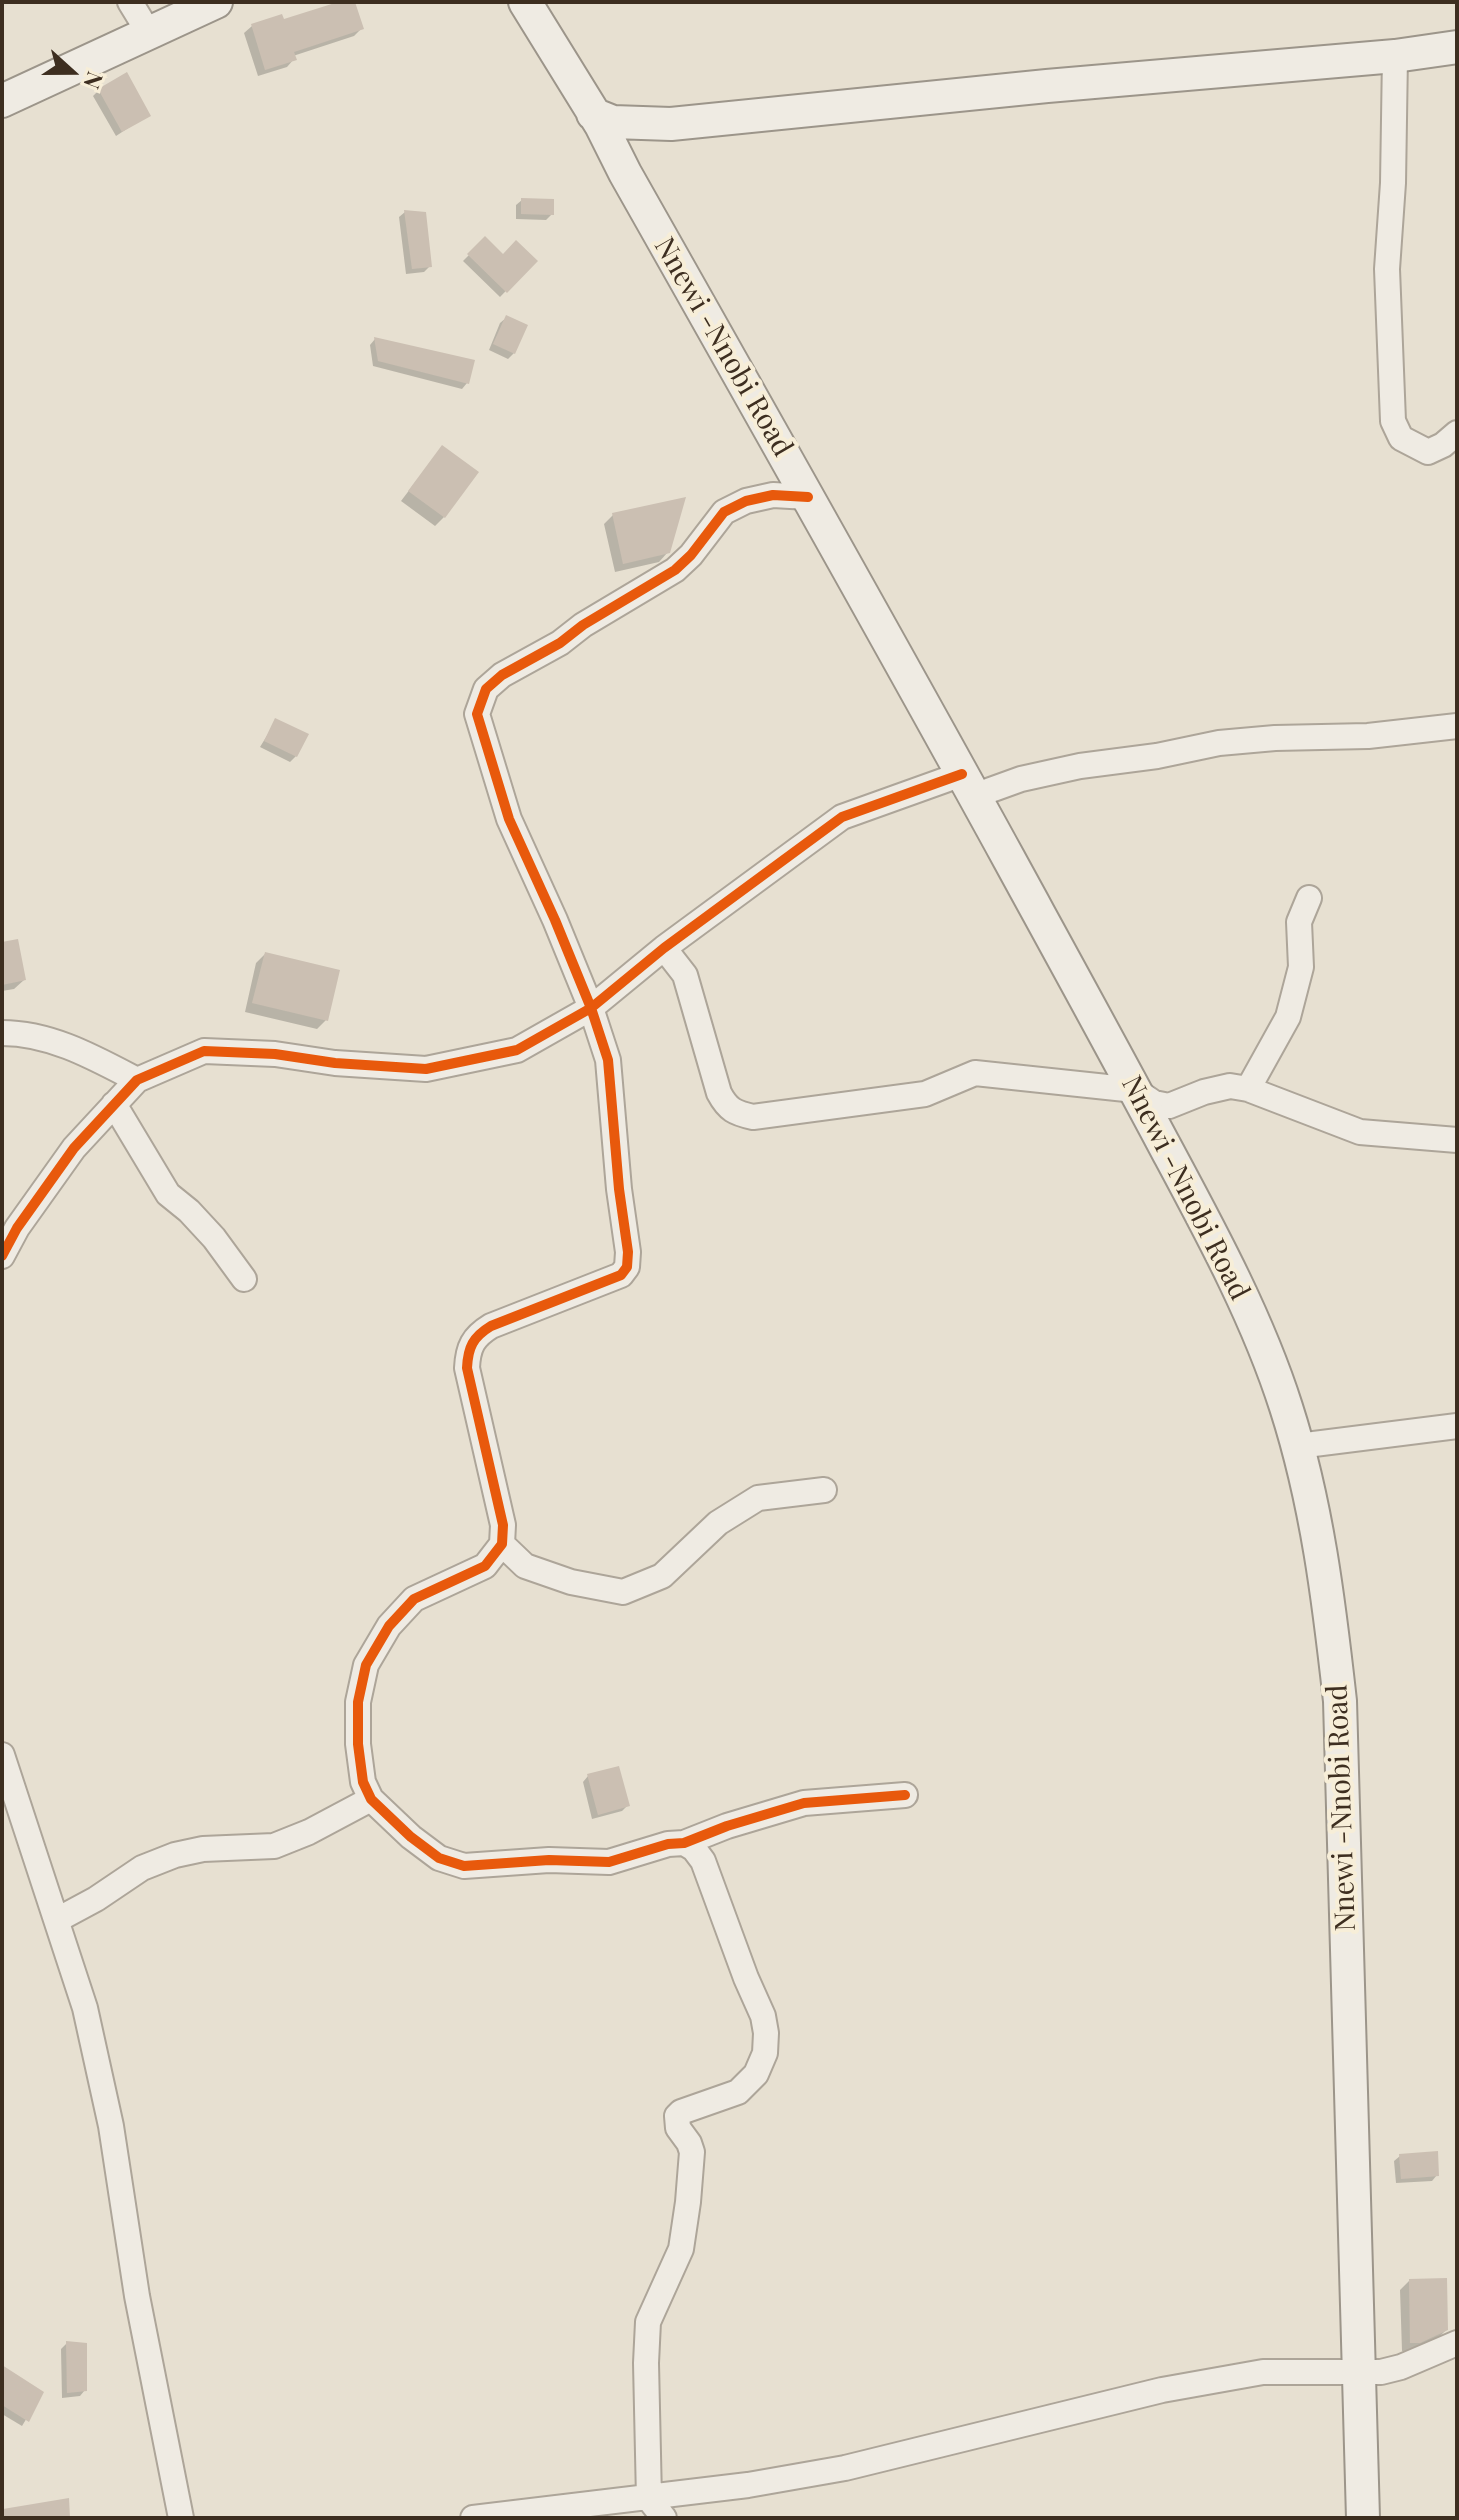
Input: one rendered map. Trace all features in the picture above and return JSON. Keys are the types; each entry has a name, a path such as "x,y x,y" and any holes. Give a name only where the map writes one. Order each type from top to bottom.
{"main road":[{"path":"2,101 216,2"},
{"name":"Nnewi -Nnobi Road","path":"525,2 601,125 1135,1090 1207,1225 1257,1332 1285,1403 1298,1446 1326,1577 1340,1701 1363,2518"},
{"path":"593,114 613,122 671,124 1395,56 1457,47"},
{"path":"625,173 671,124"}],"street":[{"path":"130,2 149,33"},
{"path":"1395,56 1393,183 1387,269 1393,421 1401,438 1428,452 1457,433"},
{"path":"808,497 773,495 746,501 724,512 691,555 675,570 583,625 560,643 502,675 486,689 477,714 509,819 555,920 591,1008 608,1060 627,1267 621,1275 491,1326 475,1336 468,1350 467,1368 503,1525 502,1544 485,1566 414,1599 389,1626 366,1665 358,1702 358,1744 363,1782 371,1799 411,1837 439,1858 464,1866 549,1860 609,1862 668,1844 684,1843 727,1826 804,1803 905,1795"},
{"path":"2,1256 17,1228 74,1148 137,1080 204,1051 275,1054 335,1063 426,1069 517,1050 591,1008 664,948 842,817 968,785 1021,779 1219,743 1368,736 1457,726"},
{"path":"1248,1089 1288,1017 1301,967 1299,922 1309,898"},
{"path":"664,948 685,975 719,1093 726,1106 735,1113 753,1117 925,1094 975,1073 1135,1090 1154,1103 1169,1106 1230,1086 1248,1089 1360,1132 1457,1140"},
{"path":"2,1033 18,1033 59,1042 137,1080"},
{"path":"114,1104 168,1194 214,1238 244,1279"},
{"path":"1298,1446 1457,1426"},
{"path":"502,1544 525,1566 571,1582 623,1592 662,1576 718,1523 758,1498 824,1490"},
{"path":"2,1755 85,2008 111,2126 137,2296 181,2518"},
{"path":"57,1920 96,1899 142,1868 175,1855 203,1849 274,1846 309,1832 371,1799"},
{"path":"656,2508 646,2363 648,2322 681,2249 688,2202 692,2152 678,2128 677,2116 690,2108 738,2092 756,2074 765,2053 766,2033 763,2016 703,1861 694,1849 684,1843"},
{"path":"473,2518 656,2508 748,2485 845,2468 1162,2390 1263,2372 1381,2372 1401,2367 1457,2343"}],"building":[{"path":"338,2 355,2 364,29 294,52 297,60 265,70 251,24 282,14 284,19"},
{"path":"127,72 151,116 122,132 98,89"},
{"path":"521,198 554,199 554,215 521,214"},
{"path":"404,210 426,212 432,267 412,269"},
{"path":"485,236 503,254 516,240 538,261 507,293 467,254"},
{"path":"506,315 528,325 515,354 493,344"},
{"path":"374,337 475,360 469,384 378,361"},
{"path":"442,445 479,472 445,518 408,491"},
{"path":"686,497 670,553 623,564 612,513"},
{"path":"275,718 309,734 297,757 264,741"},
{"path":"18,939 26,980 2,985 2,942"},
{"path":"265,952 340,970 328,1021 252,1003"},
{"path":"619,1766 630,1806 598,1815 587,1774"},
{"path":"1438,2151 1439,2176 1401,2179 1399,2154"},
{"path":"1447,2278 1448,2330 1420,2343 1410,2343 1409,2279"},
{"path":"66,2341 87,2343 87,2391 67,2393"},
{"path":"2,2365 44,2392 29,2422 2,2405"},
{"path":"69,2498 70,2518 4,2518 3,2509"}],"cycle path":[{"path":"808,497 773,495 746,501 724,512 691,555 675,570 583,625 560,643 502,675 486,689 477,714 509,819 555,920 591,1008 608,1060 627,1267 621,1275 491,1326 473,1343 467,1368 503,1525 502,1544 485,1566 414,1599 389,1626 366,1665 358,1702 358,1744 363,1782 371,1799 411,1837 439,1858 464,1866 549,1860 609,1862 668,1844 684,1843 727,1826 804,1803 905,1795"},
{"path":"2,1256 17,1228 74,1148 137,1080 204,1051 275,1054 335,1063 426,1069 517,1050 591,1008 664,948 842,817 962,774"}]}
